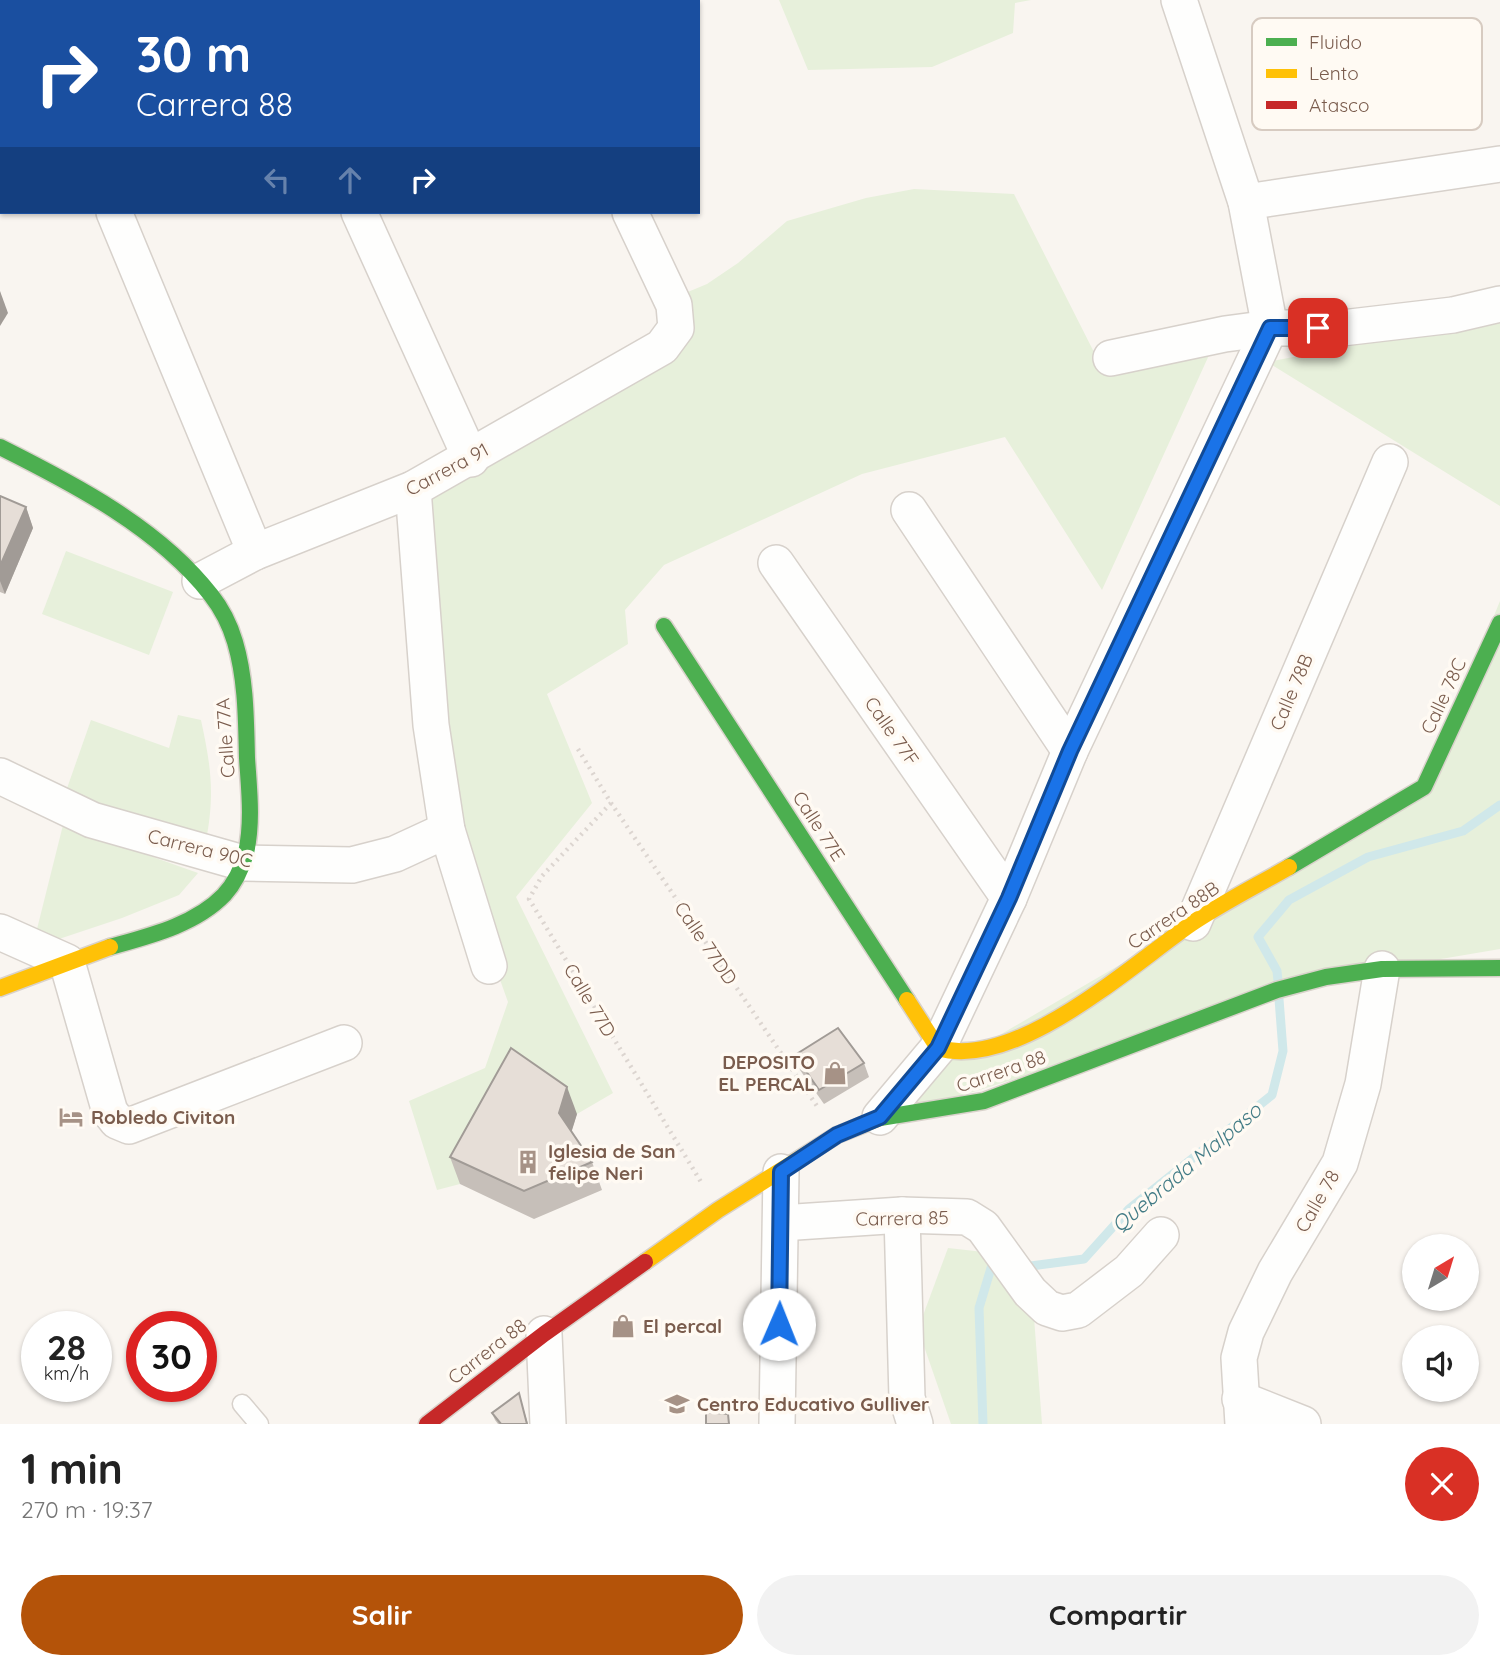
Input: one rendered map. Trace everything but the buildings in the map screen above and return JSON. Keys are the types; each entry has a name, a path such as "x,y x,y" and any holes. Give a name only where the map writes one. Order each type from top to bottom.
{"street":[{"path":"880,1117 938,1048 1009,898 1070,751 1270,328 1246,202 1179,0"},
{"path":"1246,202 1500,164"},
{"path":"115,214 255,552"},
{"path":"360,214 471,458"},
{"name":"Carrera 91","path":"200,581 255,552 413,489 662,347 676,328 674,305 631,214"},
{"path":"1111,358 1225,334 1270,328 1342,328 1453,316 1500,304"},
{"name":"Calle 77A","path":"0,447 61,476 135,525 200,581 228,621 241,663 251,813 243,863 226,894 192,919 0,988"},
{"name":"Calle 78B","path":"1193,923 1390,462"},
{"path":"413,489 430,713 447,830 489,966"},
{"path":"909,510 1070,751"},
{"name":"Calle 77F","path":"776,563 1009,898"},
{"name":"Calle 78C","path":"1424,787 1500,623"},
{"name":"Calle 77E","path":"664,626 938,1048"},
{"name":"Carrera 90C","path":"0,776 92,820 243,863 352,865 395,854 447,830"},
{"name":"Carrera 88B","path":"938,1048 955,1053 974,1050 1004,1042 1062,1018 1193,923 1424,787"},
{"path":"0,932 67,962 110,1112 117,1121 129,1126 344,1043"},
{"name":"Carrera 88","path":"427,1424 544,1334 718,1210 837,1135 880,1117 960,1109 1277,990 1326,977 1381,969 1500,968"},
{"name":"Calle 78","path":"1242,1411 1239,1357 1246,1332 1275,1272 1340,1163 1363,1084 1381,969"},
{"path":"777,1424 781,1172"},
{"path":"902,1215 907,1398 915,1424"},
{"name":"Carrera 85","path":"781,1223 902,1215 967,1217 983,1227 1030,1292 1047,1308 1062,1313 1078,1310 1129,1271 1161,1235"},
{"path":"544,1334 548,1424"},
{"path":"1242,1411 1303,1424"}],"lane":[{"path":"242,1404 259,1424"}],"path":[{"name":"Calle 77DD","path":"578,749 611,803 837,1135"},
{"name":"Calle 77D","path":"611,803 542,876 529,900 718,1210"}],"green space":[{"path":"779,0 1031,0 1015,3 1013,33 932,67 808,70"},
{"path":"914,189 1014,194 1102,368 1215,342 1102,590 1005,437 862,474 664,565 625,610 628,644 547,694 592,803 516,897 613,1093 577,1114 520,1075 460,1184 437,1190 409,1101 485,1068 508,1002 471,899 459,825 449,726 436,659 429,498 687,344 683,294 707,284 738,263 787,221 866,198"},
{"path":"1500,312 1500,506 1267,362 1438,329"},
{"path":"66,551 173,592 149,655 42,614"},
{"path":"1500,601 1500,949 1382,969 906,1112 938,1048 974,1050 1424,787"},
{"path":"178,715 201,720 211,780 206,841 65,794 91,720 169,748"},
{"path":"63,825 198,873 179,895 122,918 50,942 35,937"},
{"path":"948,1248 993,1253 1033,1304 1042,1424 951,1424 918,1329"}],"waterway":[{"name":"Quebrada Malpaso","path":"1278,981 1277,971 1258,937 1289,900 1368,857 1463,831 1500,805"},
{"name":"Quebrada Malpaso","path":"1023,1267 1084,1259 1129,1209 1272,1095 1283,1051 1279,999"},
{"name":"Quebrada Malpaso","path":"983,1424 979,1308 991,1268 1002,1268"}],"traffic: fast":[{"path":"0,447 86,492 141,528 166,549 215,600 228,623 239,656 245,699 250,805 248,841 240,870 224,895 199,914 171,928 110,947"},
{"path":"1289,867 1424,787 1500,623"},
{"path":"664,626 907,1000"},
{"path":"880,1118 984,1101 1277,990 1326,977 1382,969 1500,968"}],"traffic: slow":[{"path":"907,1000 938,1048 969,1051 1002,1044 1036,1030 1071,1010 1191,924 1289,867"},
{"path":"0,988 110,947"},
{"path":"645,1262 718,1210 837,1135 880,1118"}],"traffic: jam":[{"path":"427,1424 544,1334 645,1262"}],"place":[{"name":"DEPOSITO EL PERCAL","path":"835,1073"},
{"name":"Robledo Civiton","path":"71,1117"},
{"name":"Iglesia de San felipe Neri","path":"528,1162"},
{"name":"El percal","path":"623,1326"},
{"name":"Centro Educativo Gulliver","path":"677,1404"}],"route":[{"path":"779,1324 781,1172 837,1135 880,1117 938,1048 1009,898 1070,751 1270,328 1318,328"}]}
